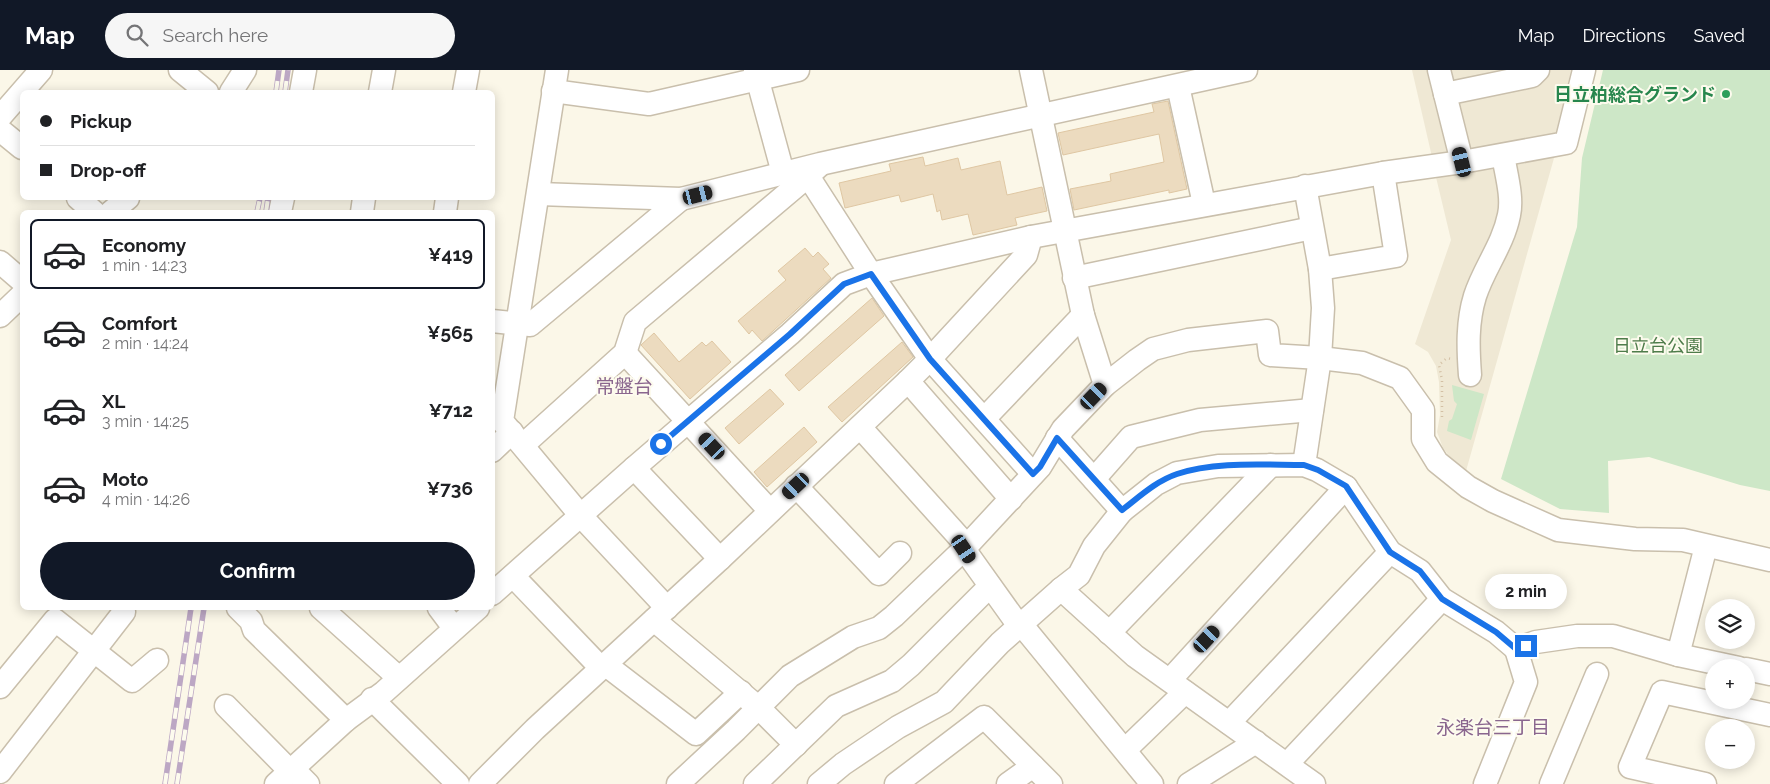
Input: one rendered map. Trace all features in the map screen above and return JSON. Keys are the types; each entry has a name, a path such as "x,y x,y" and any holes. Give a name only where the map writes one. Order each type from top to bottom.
{"street":[{"path":"24,90 41,70"},
{"path":"180,70 205,90"},
{"path":"232,90 245,70"},
{"path":"301,90 305,70"},
{"path":"380,90 384,70"},
{"path":"464,90 468,70"},
{"path":"796,745 661,614 502,421 500,391 517,324 555,80 649,104 756,75 798,70"},
{"path":"1031,70 1074,278 1083,315 1105,385"},
{"path":"538,194 681,199 783,174 814,170 1246,70"},
{"path":"1440,70 1462,162"},
{"path":"1445,94 1532,76 1538,70"},
{"path":"495,591 634,468 790,334 844,284 871,274 1031,237 1305,186 1462,162 1566,143 1584,70"},
{"path":"756,75 783,174"},
{"path":"1178,86 1204,204"},
{"path":"0,117 20,94"},
{"path":"0,130 20,146"},
{"path":"1470,369 1468,343 1470,318 1475,294 1499,247 1509,214 1509,195 1503,155"},
{"path":"814,170 871,274 930,359 1033,474"},
{"path":"495,450 518,439 625,353 635,322 814,170"},
{"path":"1320,270 1396,256 1383,173"},
{"path":"1304,465 1320,358 1323,308 1320,270 1305,186"},
{"path":"495,321 530,325 681,199"},
{"path":"80,200 92,210"},
{"path":"113,210 126,200"},
{"path":"1074,278 1312,228"},
{"path":"480,784 535,729 720,559 908,381 1026,255 1031,237"},
{"path":"0,262 20,279"},
{"path":"0,316 20,298"},
{"path":"984,419 1083,315"},
{"path":"678,784 759,708 790,676 853,637 879,628 894,616 966,548 1011,499 1040,467 1063,429 1105,385 1153,349 1188,340 1267,331 1270,355 1362,363 1400,378 1423,410 1423,439 1437,462 1468,487 1493,501 1558,530 1635,539 1683,540 1770,560"},
{"path":"625,353 770,510"},
{"path":"908,381 1011,499"},
{"path":"1094,479 1130,437 1200,420 1312,410"},
{"path":"860,426 966,548 990,586 1020,625 1152,784"},
{"path":"1057,438 1122,510"},
{"path":"1109,633 1271,465"},
{"path":"819,784 843,764 898,727 944,702 1000,643 1060,589 1079,575 1094,546 1122,510 1156,484 1177,474 1218,466 1271,465 1304,465 1318,470 1346,486 1390,552 1420,571 1442,599 1496,632 1516,649 1526,682 1485,784"},
{"path":"634,468 720,559"},
{"path":"796,486 879,574 900,553"},
{"path":"1124,750 1346,486"},
{"path":"1678,655 1706,546"},
{"path":"1229,723 1390,552"},
{"path":"513,576 604,667 696,734 740,692"},
{"path":"755,784 836,706 892,681 911,665 990,586"},
{"path":"1060,589 1135,656 1256,742 1297,776 1442,599"},
{"path":"240,610 251,621 254,630 346,720"},
{"path":"323,610 398,678"},
{"path":"440,610 454,628"},
{"path":"226,706 292,777 346,720 384,692 476,610"},
{"path":"0,772 124,612"},
{"path":"3,676 54,620 132,681 156,660"},
{"path":"1516,649 1536,642 1577,636 1613,636 1705,661"},
{"path":"1755,671 1770,674"},
{"path":"1551,784 1597,674"},
{"path":"1704,784 1630,767 1662,692 1770,715"},
{"path":"372,699 458,784"},
{"path":"896,784 984,717 1051,784"},
{"path":"1189,784 1256,742"},
{"path":"1008,784 1033,766"}],"path":[{"path":"1441,422 1444,414 1439,365 1447,358 1470,369"}],"shaded area":[{"path":"1412,70 1571,70 1556,134 1432,157"},
{"path":"1556,151 1466,471 1453,461 1443,448 1437,432 1440,415 1439,382 1436,366 1428,352 1415,344 1451,240 1435,173"}],"green space":[{"name":"日立台公園","path":"1603,70 1770,70 1770,491 1740,485 1649,457 1608,461 1609,513 1560,509 1501,479 1577,227 1582,158"},
{"path":"1452,385 1484,394 1471,440 1447,431 1449,421 1452,419 1457,404 1454,401"}],"building":[{"path":"1168,101 1187,189 1169,193 1169,190 1074,210 1070,189 1111,181 1110,174 1164,162 1159,134 1063,155 1058,133 1154,112 1152,104"},
{"path":"923,157 925,166 958,158 961,170 1000,161 1007,195 1042,187 1047,211 1015,218 1017,225 973,235 968,214 942,220 940,210 937,212 933,194 901,202 899,195 845,208 839,183 891,171 889,164"},
{"path":"805,248 813,257 818,252 829,264 823,269 831,278 762,341 752,330 749,334 738,321 786,280 778,271"},
{"path":"872,298 884,316 799,391 785,375"},
{"path":"654,333 679,362 702,342 706,346 712,341 731,362 690,399 641,345"},
{"path":"902,342 913,357 842,422 828,407"},
{"path":"770,389 784,404 739,444 725,428"},
{"path":"804,427 817,442 767,487 754,472"}],"railway":[{"path":"276,90 279,70"},
{"path":"285,90 288,70"},
{"path":"257,210 260,200"},
{"path":"266,210 268,200"},
{"path":"165,784 191,610"},
{"path":"177,784 204,610"}],"place":[{"name":"日立柏総合グランド","path":"1726,94"}],"district":[{"name":"常盤台","path":"624,386"},
{"name":"永楽台三丁目","path":"1493,727"}],"route":[{"path":"661,444 790,334 844,284 871,274 930,359 1033,474 1040,467 1057,438 1122,510 1156,484 1177,474 1218,466 1304,465 1318,470 1346,486 1390,552 1420,571 1434,586 1442,599 1496,632 1516,649 1526,646"}]}
